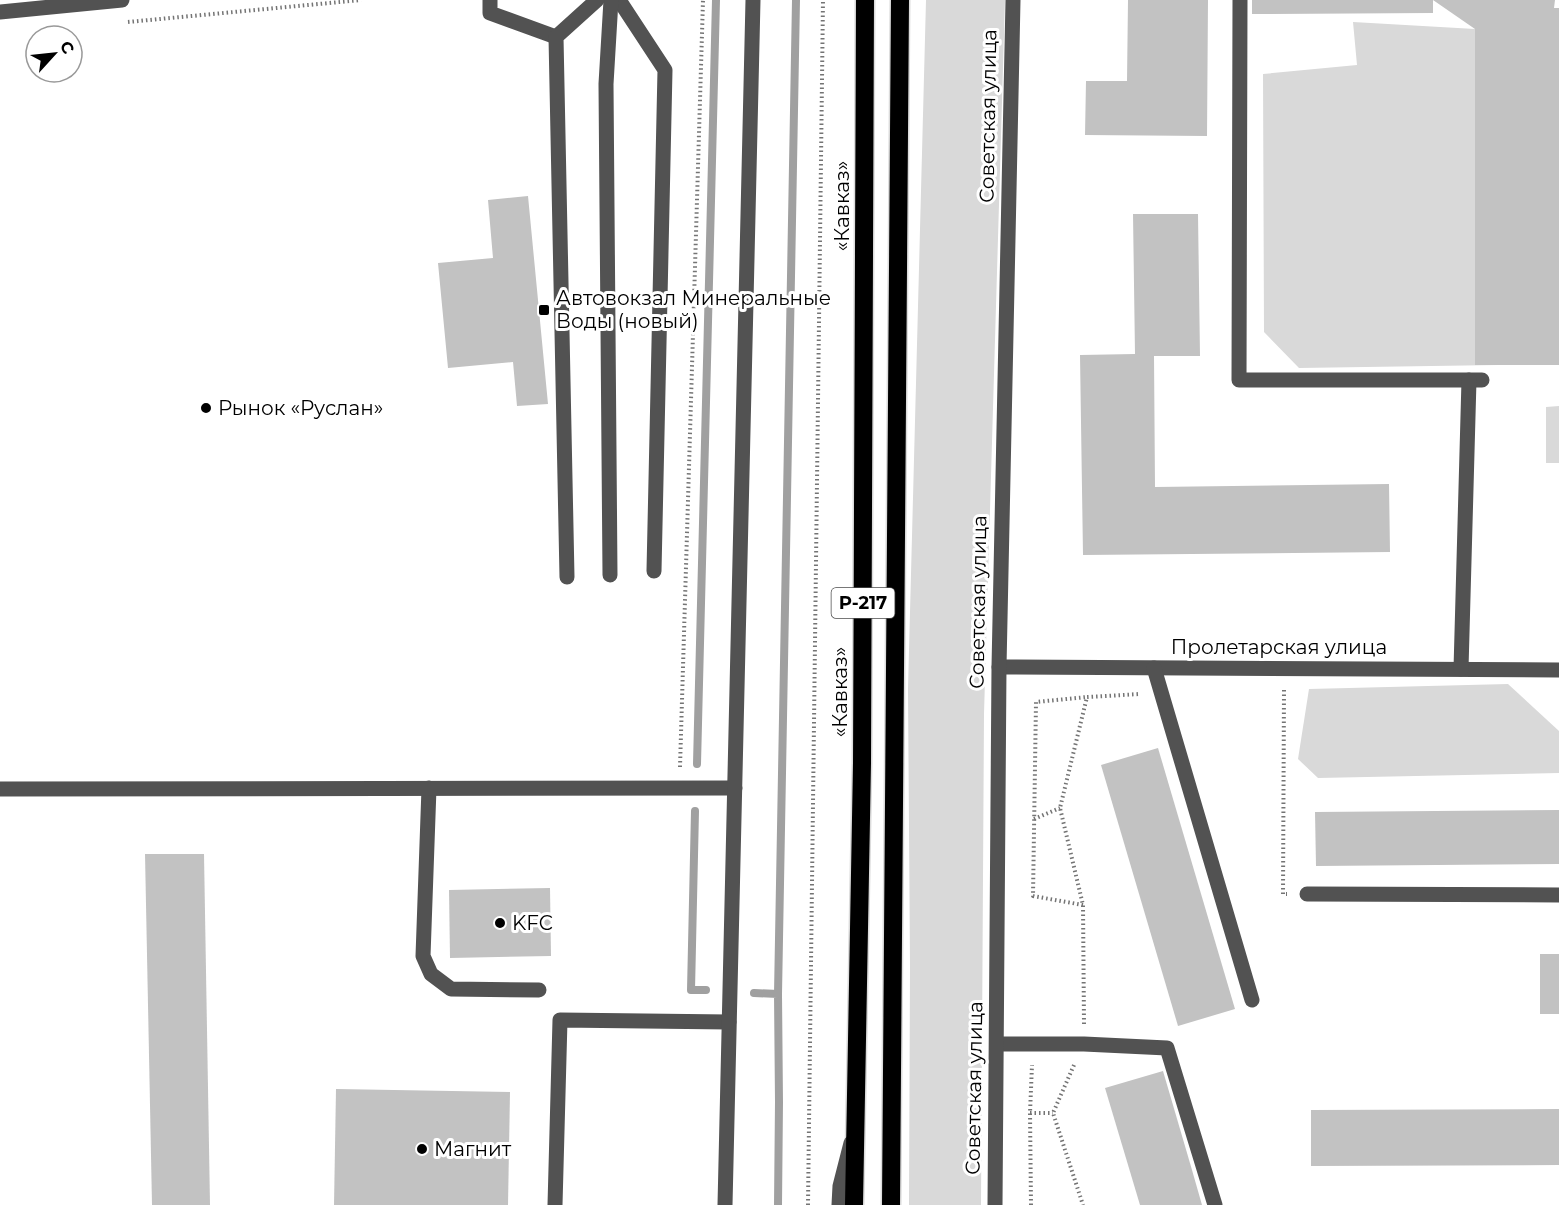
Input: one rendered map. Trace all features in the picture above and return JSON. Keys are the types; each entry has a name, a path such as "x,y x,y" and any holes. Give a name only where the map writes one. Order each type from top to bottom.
{"highway":[{"name":"«Кавказ»","path":"854,1205 862,751 865,0"},
{"name":"Р-217","path":"891,1205 900,0"}],"street":[{"path":"0,12 122,0"},
{"path":"490,0 490,13 555,37"},
{"path":"567,578 555,37 597,0"},
{"path":"610,575 606,84 611,0"},
{"path":"619,0 665,70 654,571"},
{"path":"725,1205 753,0"},
{"name":"Советская улица","path":"995,1205 999,667 1013,0"},
{"path":"1240,0 1239,380 1476,380 1461,669"},
{"name":"Пролетарская улица","path":"999,667 1559,670"},
{"path":"1154,668 1252,1000"},
{"path":"429,788 423,956 430,974 451,989 539,990"},
{"path":"0,789 735,788"},
{"path":"1307,894 1559,896"},
{"path":"555,1205 560,1020 729,1022"},
{"path":"997,1044 1084,1044 1167,1048 1215,1205"},
{"path":"839,1205 840,1186 855,1126"}],"path":[{"path":"126,22 361,0"},
{"path":"679,787 703,0"},
{"path":"808,1205 823,0"},
{"path":"1284,688 1282,894 1307,894"},
{"path":"1083,905 1033,896 1036,702 1161,693"},
{"path":"1083,1205 1053,1113 1084,1044 1083,905 1060,808 1087,697"},
{"path":"1034,819 1060,808"},
{"path":"1031,1205 1030,1113 1033,1044"},
{"path":"1030,1113 1053,1113"}],"shaded area":[{"path":"926,0 1005,0 984,714 981,1205 909,1205 908,689"},
{"path":"1353,22 1475,29 1475,364 1498,365 1299,368 1264,332 1263,74 1357,65"},
{"path":"1559,406 1559,463 1546,463 1546,407"},
{"path":"1508,684 1559,731 1559,773 1318,778 1298,759 1309,689"}],"building":[{"path":"1128,0 1208,0 1207,136 1085,135 1086,81 1127,81"},
{"path":"1252,0 1433,0 1433,13 1252,14"},
{"path":"1433,0 1555,0 1554,8 1559,8 1559,365 1475,365 1475,29"},
{"path":"528,196 548,404 517,406 513,362 448,368 438,263 493,258 488,200"},
{"path":"1133,214 1198,214 1200,356 1154,356 1155,487 1389,484 1390,552 1083,555 1080,355 1135,354"},
{"path":"1158,748 1235,1009 1178,1026 1101,765"},
{"path":"1559,810 1559,864 1316,866 1315,812"},
{"path":"145,854 204,854 210,1205 152,1205"},
{"name":"KFC","path":"550,888 551,956 450,958 449,890"},
{"path":"1540,954 1559,954 1559,1014 1540,1014"},
{"path":"1163,1071 1202,1205 1140,1205 1105,1088"},
{"name":"Магнит","path":"336,1089 510,1092 508,1205 334,1205"},
{"path":"1559,1109 1559,1165 1311,1166 1311,1110"}],"waterway":[{"path":"697,764 716,0"},
{"path":"778,994 796,0"},
{"path":"695,811 691,990 706,990"},
{"path":"754,993 778,994 778,1205"}],"place":[{"name":"Автовокзал Минеральные Воды (новый)","path":"544,310"},
{"name":"Рынок «Руслан»","path":"206,408"},
{"name":"KFC","path":"500,923"},
{"name":"Магнит","path":"422,1149"}]}
